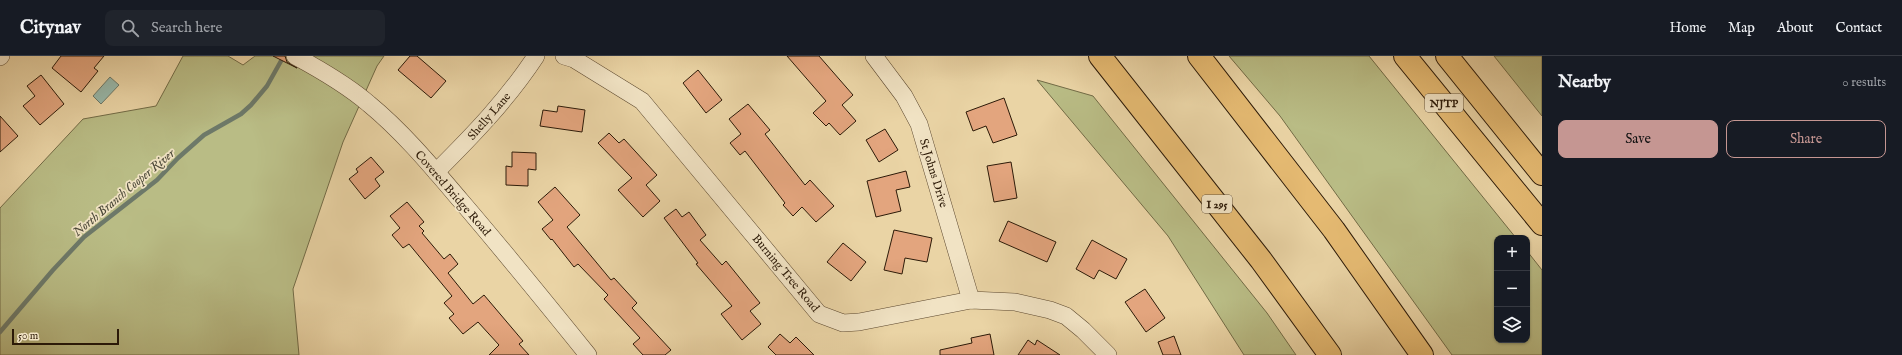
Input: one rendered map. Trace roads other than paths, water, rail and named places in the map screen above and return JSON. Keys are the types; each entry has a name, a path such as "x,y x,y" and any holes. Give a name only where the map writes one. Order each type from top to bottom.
{"highway":[{"name":"I 295","path":"1100,56 1261,260 1330,355"},
{"path":"1199,56 1334,230 1422,355"},
{"name":"NJTP","path":"1406,56 1542,224"},
{"name":"NJTP","path":"1447,56 1542,174"}],"street":[{"name":"Shelly Lane","path":"436,172 476,133 507,96 536,56"},
{"name":"Burning Tree Road","path":"564,56 574,59 642,101 819,314 843,323 859,322 972,300 1015,302 1050,310 1066,316 1083,330 1108,355"},
{"name":"St Johns Drive","path":"874,56 904,96 919,124 972,300"},
{"name":"Covered Bridge Road","path":"298,58 343,84 394,126 510,258 588,355"}],"waterway":[{"name":"North Branch Cooper River","path":"0,332 53,270 84,237 157,180 178,158 204,135 241,114 251,105 267,86 281,61"}]}
